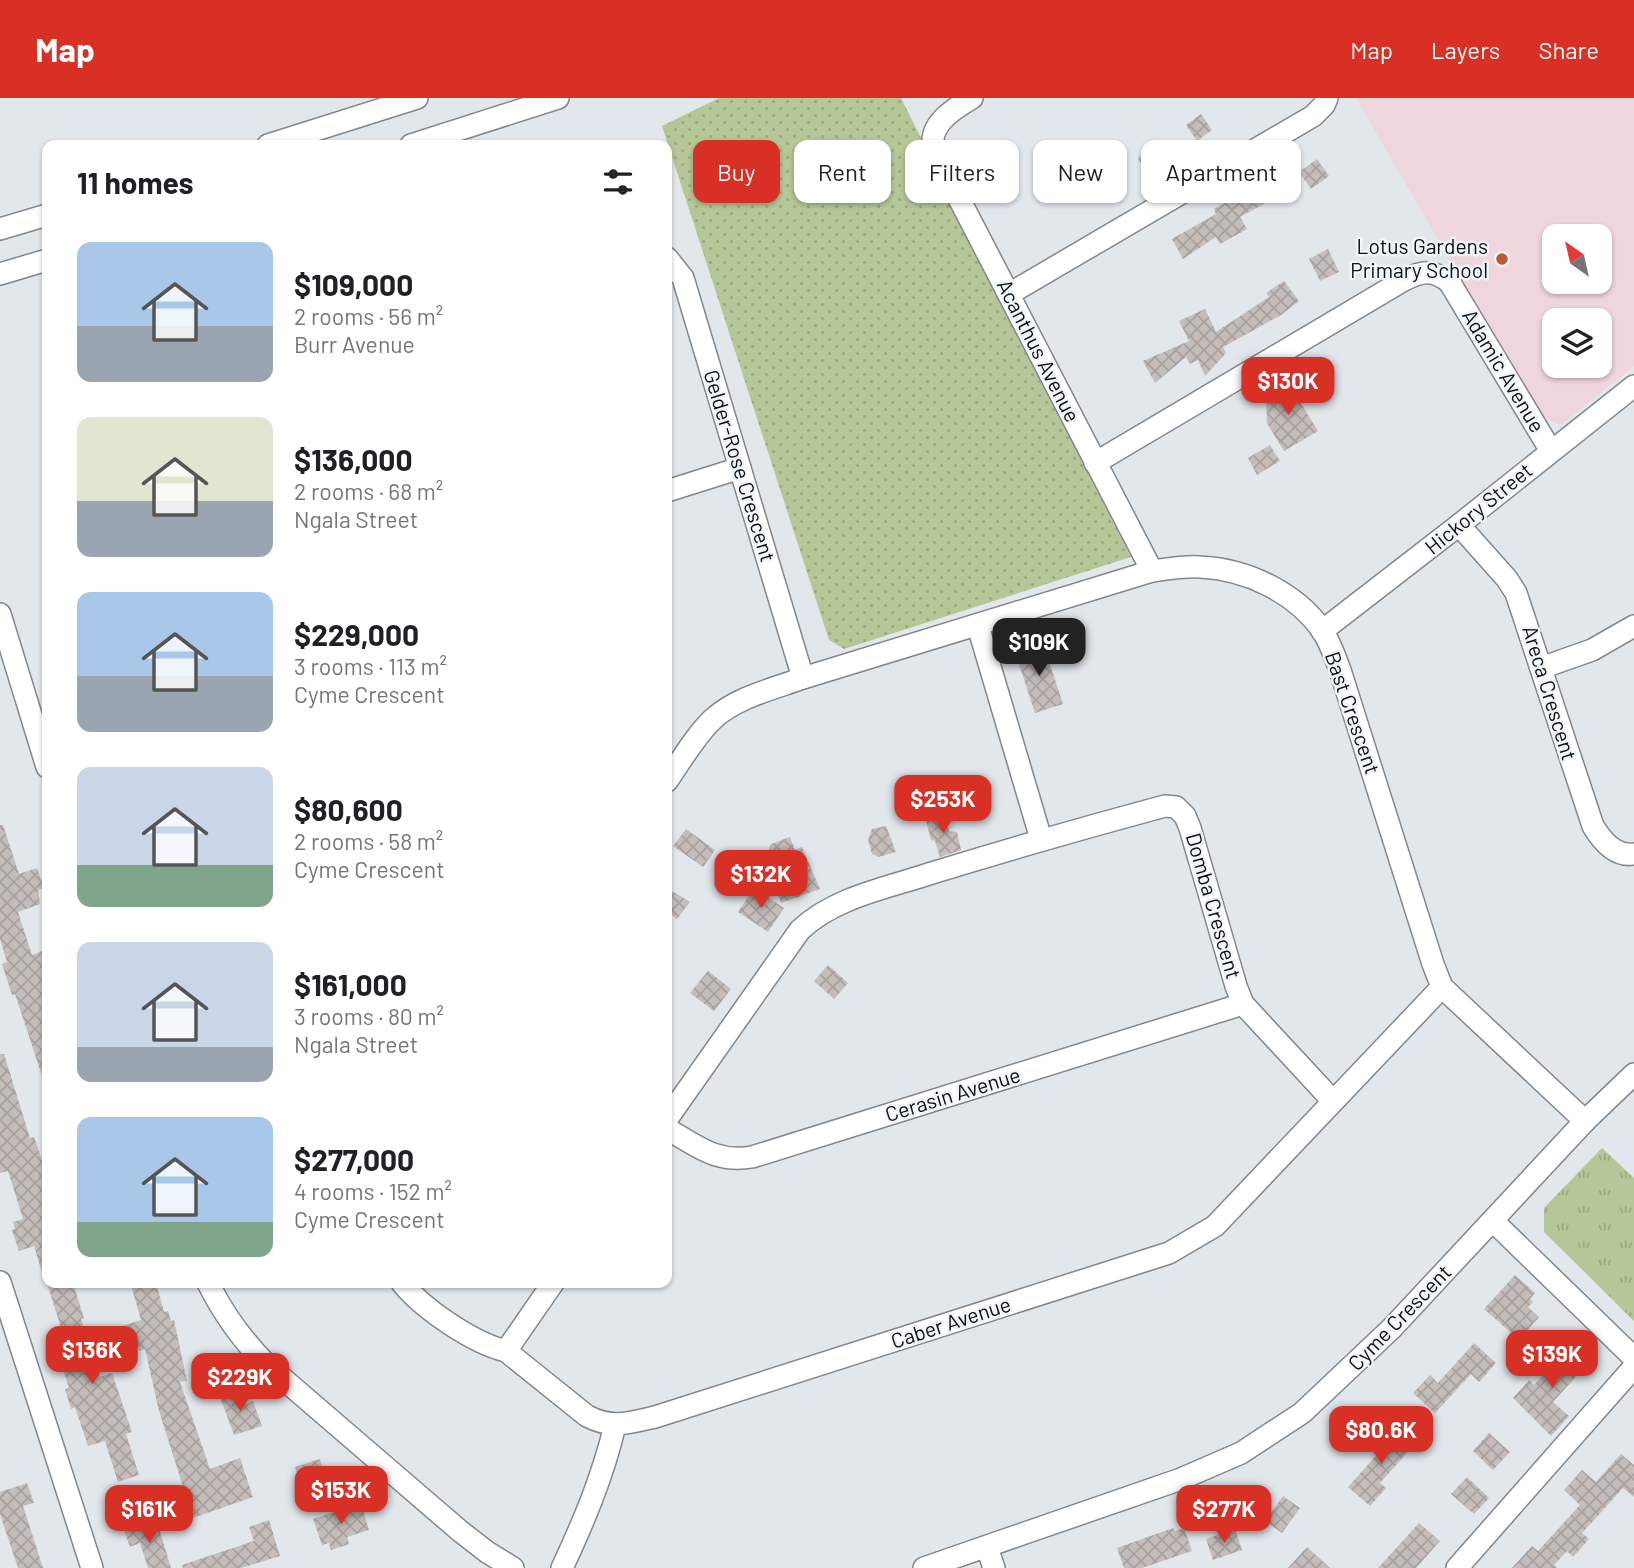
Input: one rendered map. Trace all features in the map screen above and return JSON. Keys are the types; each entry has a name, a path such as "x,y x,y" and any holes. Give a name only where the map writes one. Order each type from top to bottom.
{"street":[{"path":"284,140 417,98"},
{"path":"427,140 558,98"},
{"name":"Acanthus Avenue","path":"972,98 946,116 935,130 933,141 938,158 1152,571"},
{"path":"1009,294 1313,116 1327,98"},
{"path":"0,229 42,216"},
{"path":"0,274 42,261"},
{"name":"Gelder-Rose Crescent","path":"672,264 683,278 803,678"},
{"name":"Adamic Avenue","path":"1095,463 1404,280 1419,273 1430,272 1441,275 1450,283 1551,451"},
{"name":"Hickory Street","path":"1322,631 1634,386"},
{"path":"672,489 740,468"},
{"name":"Areca Crescent","path":"1459,526 1507,579 1516,593 1593,826 1613,850 1627,855 1634,854"},
{"name":"Bast Crescent","path":"672,774 711,721 724,710 803,678 1152,571 1199,566 1231,571 1259,580 1291,599 1322,631 1340,670 1442,987 1585,1121"},
{"path":"0,614 42,751"},
{"path":"1541,668 1592,650 1634,625"},
{"path":"978,626 1041,839"},
{"name":"Domba Crescent","path":"672,1112 800,930 812,918 846,901 1041,839 1165,806 1177,807 1190,828 1243,1004 1333,1101"},
{"name":"Caber Avenue","path":"615,1425 655,1417 1169,1252 1214,1226 1442,987"},
{"name":"Cerasin Avenue","path":"672,1132 719,1158 735,1160 752,1157 1243,1004"},
{"name":"Cyme Crescent","path":"924,1568 1181,1479 1241,1452 1302,1413 1392,1328 1585,1121 1634,1074"},
{"path":"1493,1222 1634,1358"},
{"path":"0,1282 92,1568"},
{"path":"211,1288 238,1334 267,1366 480,1560 513,1568"},
{"path":"407,1288 469,1337 506,1351 587,1416 598,1423 615,1425 601,1479 562,1568"},
{"path":"506,1351 550,1288"},
{"path":"1457,1568 1634,1367"},
{"path":"986,1547 993,1568"}],"shaded area":[{"name":"Lotus Gardens Primary School","path":"1356,98 1634,98 1634,366 1561,425 1542,419"}],"green space":[{"path":"719,98 901,98 922,140 905,140 905,203 954,203 1131,557 844,649 829,640 672,157 672,140 667,140 662,126"},
{"path":"1602,1148 1634,1178 1634,1321 1544,1232 1544,1208"}],"building":[{"path":"1201,114 1212,130 1196,140 1186,125"},
{"path":"1317,159 1329,176 1311,189 1301,171"},
{"path":"1225,203 1266,203 1240,217 1247,229 1220,244 1216,237 1183,259 1172,239 1216,214 1214,209"},
{"path":"1328,249 1339,272 1320,281 1309,259"},
{"path":"1284,281 1299,301 1281,315 1223,347 1226,353 1205,376 1198,360 1190,364 1186,357 1155,383 1143,361 1189,341 1179,321 1205,309 1216,332 1269,297 1266,293"},
{"path":"1287,381 1318,431 1284,451 1267,423 1266,394"},
{"path":"1270,445 1280,461 1257,475 1248,458"},
{"path":"1043,643 1063,704 1035,713 1015,652"},
{"path":"945,812 949,831 957,832 961,850 940,857 935,841 931,840 925,817"},
{"path":"0,825 3,825 19,874 37,868 42,882 42,889 38,890 40,904 18,912 32,955 42,951 42,1076 15,994 12,995 2,964 7,962 0,939"},
{"path":"886,826 896,852 878,857 872,854 868,840 872,829"},
{"path":"686,829 715,850 703,867 673,846"},
{"path":"790,837 795,850 802,847 820,889 781,903 765,858 771,844"},
{"path":"754,888 784,908 768,932 738,912"},
{"path":"672,891 690,902 677,919 672,916"},
{"path":"828,965 848,983 834,999 814,981"},
{"path":"708,971 731,989 714,1011 690,993"},
{"path":"0,1054 4,1054 30,1138 34,1137 42,1160 42,1273 34,1246 19,1251 12,1230 15,1229 13,1222 23,1219 8,1171 0,1173"},
{"path":"1515,1275 1535,1293 1530,1299 1533,1302 1528,1307 1539,1317 1519,1340 1484,1309"},
{"path":"49,1288 75,1288 84,1318 81,1319 100,1377 112,1373 132,1432 126,1434 139,1475 118,1482 105,1441 88,1446 75,1407 71,1409 65,1389 69,1388 57,1350 67,1347"},
{"path":"132,1288 157,1288 164,1312 168,1311 171,1321 174,1320 187,1381 180,1382 210,1469 240,1458 253,1497 193,1518 159,1411 145,1349 130,1349 122,1326 141,1320"},
{"path":"1474,1343 1496,1363 1479,1382 1471,1374 1435,1413 1413,1393 1430,1375 1438,1383"},
{"path":"1572,1343 1591,1360 1553,1402 1569,1416 1551,1436 1513,1398 1529,1380 1534,1385"},
{"path":"241,1390 246,1404 253,1401 262,1426 234,1435 220,1397"},
{"path":"1395,1426 1415,1444 1380,1483 1386,1488 1370,1506 1348,1487 1383,1448 1378,1443"},
{"path":"1489,1433 1510,1452 1493,1470 1473,1451"},
{"path":"1621,1454 1634,1465 1634,1497 1623,1488 1582,1533 1589,1539 1573,1557 1567,1551 1554,1565 1557,1568 1512,1568 1532,1546 1538,1551 1580,1505 1564,1490 1582,1470 1596,1482"},
{"path":"320,1459 327,1479 302,1487 295,1467"},
{"path":"1467,1477 1489,1498 1474,1514 1451,1494"},
{"path":"27,1483 34,1503 23,1506 43,1568 18,1568 0,1514 0,1492"},
{"path":"1283,1496 1300,1508 1282,1533 1265,1521"},
{"path":"361,1503 369,1530 347,1537 349,1544 331,1550 329,1543 322,1545 313,1519"},
{"path":"269,1520 280,1556 241,1568 183,1568 182,1565 254,1541 249,1527"},
{"path":"140,1521 143,1530 158,1525 171,1568 148,1568 140,1543 130,1547 123,1527"},
{"path":"1419,1523 1440,1541 1416,1568 1378,1568"},
{"path":"1173,1528 1175,1531 1184,1528 1192,1551 1142,1568 1124,1568 1117,1548"},
{"path":"1235,1529 1242,1550 1213,1560 1206,1539"},
{"path":"1307,1547 1330,1568 1288,1568"}],"place":[{"name":"Lotus Gardens Primary School","path":"1502,259"}]}
